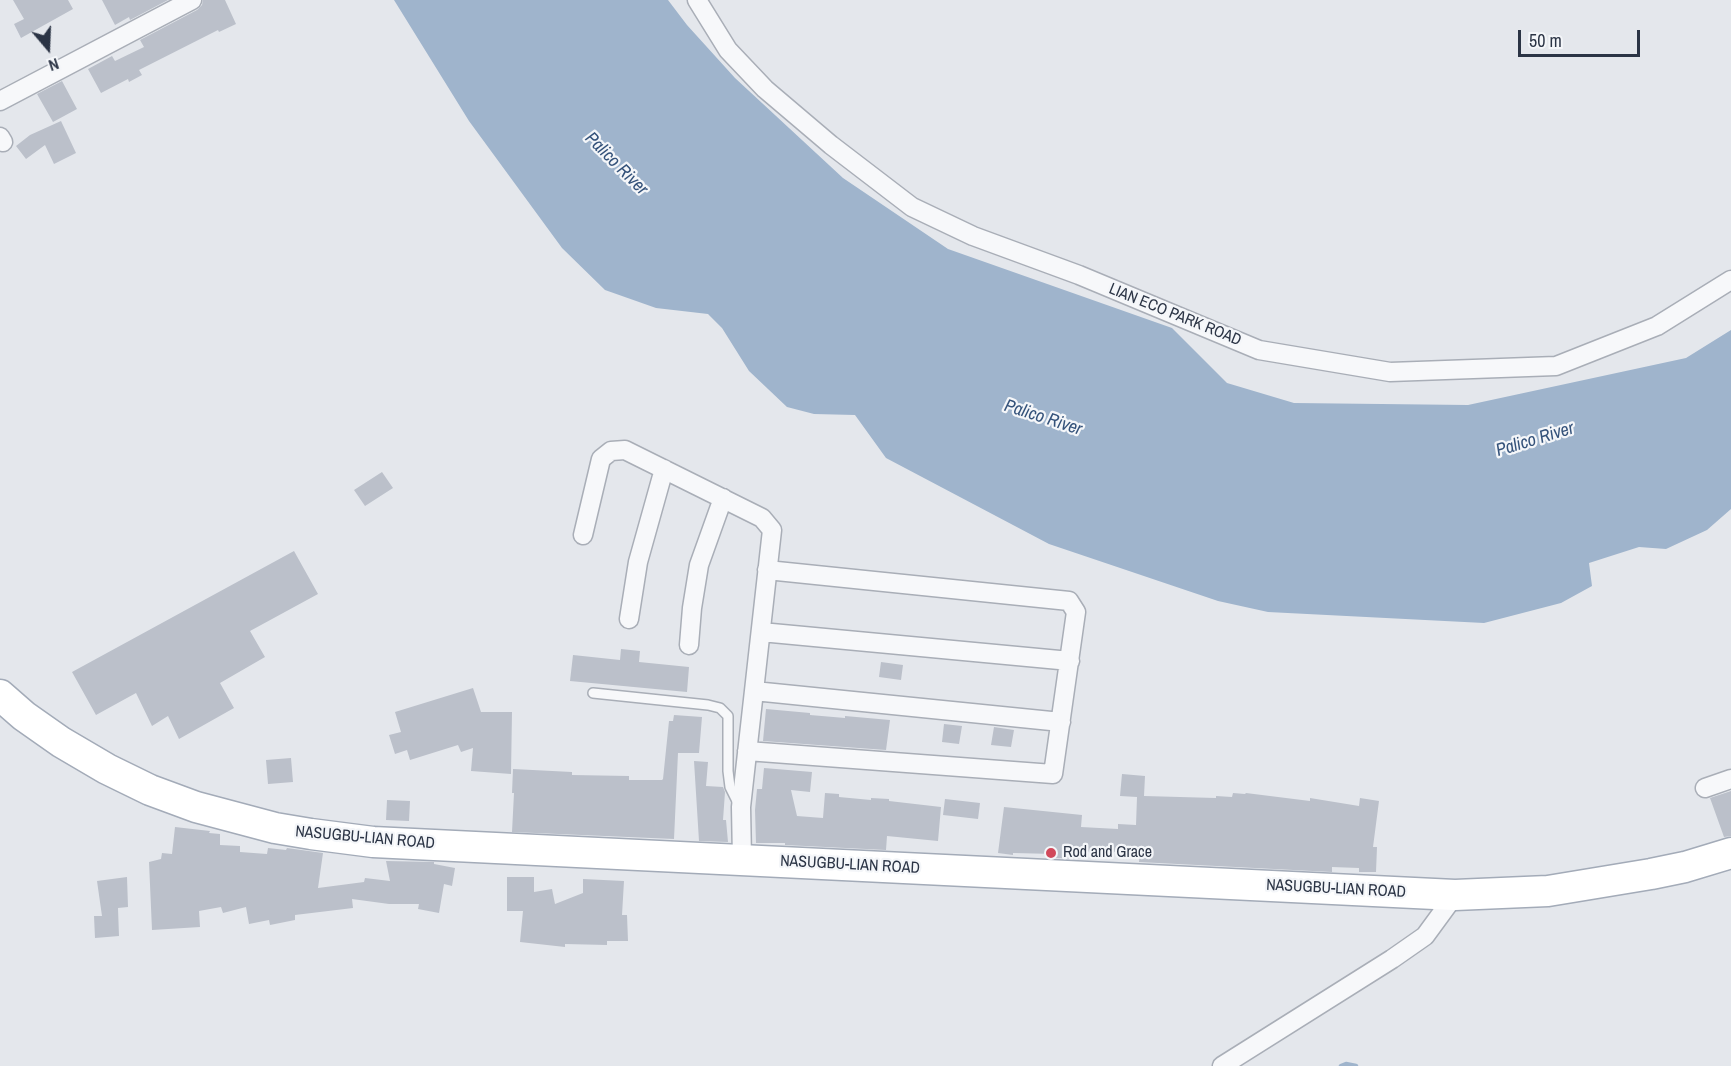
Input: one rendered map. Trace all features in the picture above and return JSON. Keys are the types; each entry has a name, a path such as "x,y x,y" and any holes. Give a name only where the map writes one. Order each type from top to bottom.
{"main road":[{"name":"NASUGBU-LIAN ROAD","path":"0,695 24,716 61,742 107,769 150,790 196,807 275,828 373,842 1455,895 1548,891 1651,874 1731,854"}],"street":[{"path":"0,101 192,0"},
{"name":"LIAN ECO PARK ROAD","path":"697,0 728,50 765,89 831,145 912,207 973,236 1079,275 1259,350 1390,372 1556,366 1657,326 1731,280"},
{"path":"583,535 601,459 611,451 625,450 762,518 772,530 741,807 742,859"},
{"path":"629,620 638,562 664,469"},
{"path":"689,645 699,565 723,498"},
{"path":"747,751 1053,774 1076,612 1069,601 767,570"},
{"path":"761,632 1070,661"},
{"path":"754,691 1061,722"},
{"path":"1705,788 1731,779"},
{"path":"1222,1066 1425,936 1455,895"}],"lane":[{"path":"593,693 720,708 728,716 730,787 741,807"}],"water":[{"name":"Palico River","path":"394,0 668,0 687,25 735,78 843,178 948,249 1172,328 1227,383 1294,403 1468,405 1686,358 1731,330 1731,509 1707,530 1666,549 1639,547 1589,563 1592,586 1561,603 1484,623 1268,612 1218,601 1049,544 886,458 855,415 814,414 787,407 749,371 722,328 708,314 656,308 605,290 562,248 469,121"}],"building":[{"path":"13,0 68,0 73,9 21,38 14,24 24,19"},
{"path":"102,0 168,0 130,20 129,17 115,25"},
{"path":"203,0 225,0 236,24 219,32 218,30 139,70 142,75 129,82 128,79 101,93 88,69 112,56 115,61 144,47 140,40 197,10"},
{"path":"62,81 77,109 53,122 37,94"},
{"path":"61,121 76,153 54,164 45,145 26,159 16,146 30,135"},
{"path":"382,472 393,488 365,506 354,490"},
{"path":"294,551 318,594 250,631 265,657 220,683 234,708 179,739 168,716 152,726 136,693 96,715 72,672"},
{"path":"621,649 640,651 639,662 689,667 687,692 570,681 573,655 620,660"},
{"path":"881,662 903,665 901,680 879,677"},
{"path":"473,688 481,712 512,712 511,774 471,771 473,748 461,752 458,745 410,760 407,750 395,754 389,735 401,732 395,712"},
{"path":"766,709 810,713 810,715 890,720 886,750 763,741"},
{"path":"674,715 702,717 699,753 678,753 674,839 512,832 513,769 572,772 572,775 629,776 629,780 662,780 669,721 673,721"},
{"path":"944,724 962,726 959,744 942,742"},
{"path":"994,727 1014,730 1011,747 991,745"},
{"path":"291,758 293,782 268,784 266,760"},
{"path":"694,761 708,762 706,786 723,787 725,792 723,820 726,820 728,842 699,841"},
{"path":"764,768 812,772 810,792 791,790 797,816 823,818 825,793 839,794 839,797 889,799 889,801 941,807 938,841 887,836 886,850 756,843 757,789 762,789"},
{"path":"1122,774 1145,776 1144,796 1216,798 1216,796 1232,797 1233,793 1246,793 1310,801 1310,798 1359,806 1360,798 1379,801 1373,847 1377,847 1376,872 1359,872 1359,868 1332,867 1332,872 1139,862 1140,853 1080,851 1079,859 1055,858 1055,854 998,853 1004,807 1082,815 1081,827 1118,829 1118,824 1136,825 1137,797 1120,796"},
{"path":"1731,791 1731,836 1724,837 1710,798"},
{"path":"945,799 980,803 978,819 943,815"},
{"path":"387,800 410,801 409,821 386,820"},
{"path":"175,827 220,834 220,845 240,846 240,852 267,854 268,848 286,850 287,848 323,853 318,888 364,882 365,878 390,881 386,861 434,862 434,864 455,868 452,886 444,884 439,913 418,909 419,904 389,904 352,899 353,908 295,915 295,920 270,925 269,920 249,924 246,907 223,913 221,907 199,911 200,927 152,930 149,862 161,859 162,853 172,854"},
{"path":"127,877 128,907 118,908 119,936 95,938 94,916 102,916 97,881"},
{"path":"507,877 534,877 534,892 552,889 555,904 583,893 583,879 624,881 622,915 627,915 628,941 607,941 607,945 565,944 565,947 520,942 523,911 507,911"}],"waterway":[{"path":"1341,1066 1346,1064 1356,1066"}],"place":[{"name":"Rod and Grace","path":"1051,853"}]}
